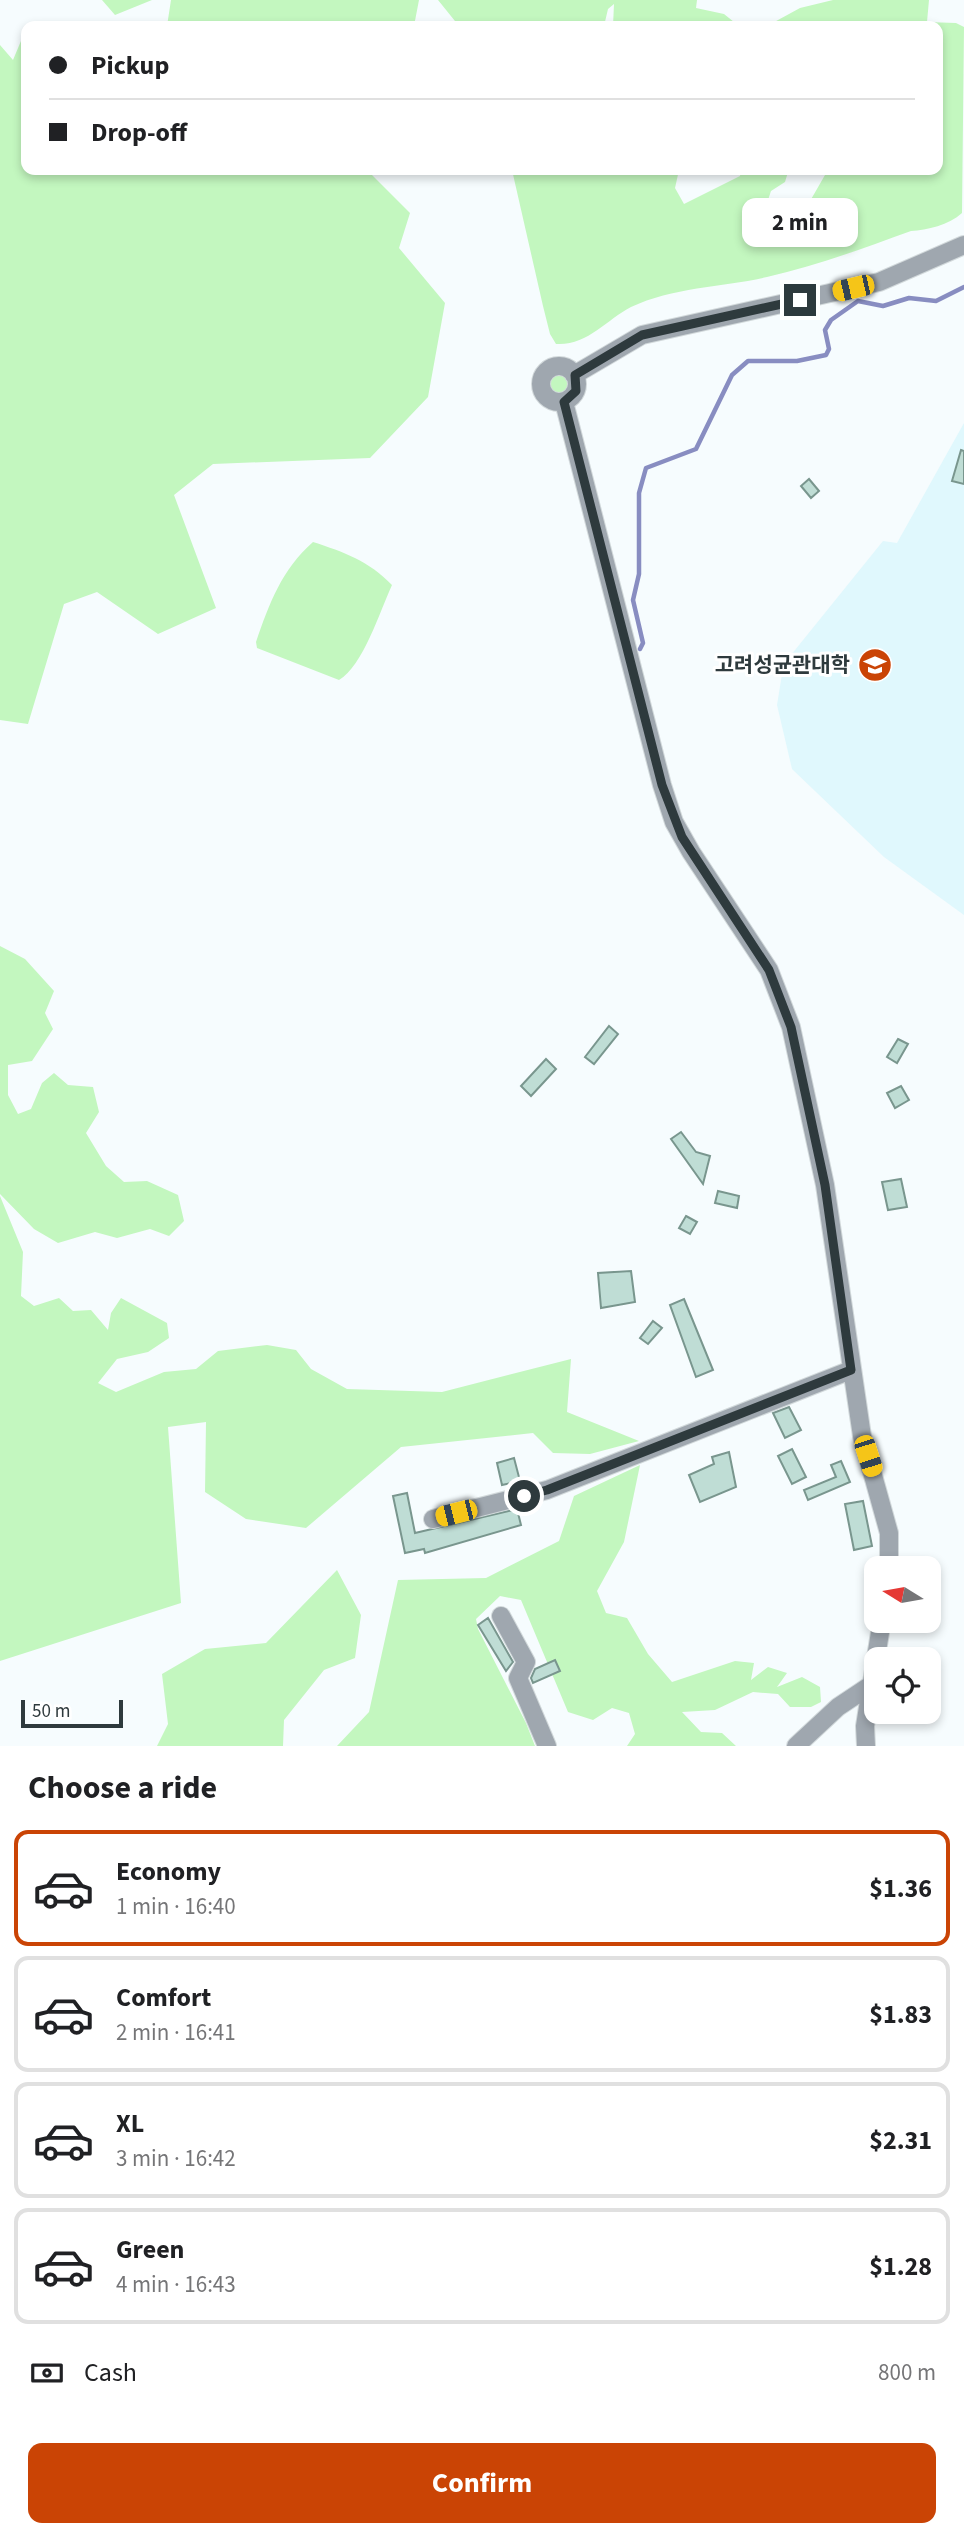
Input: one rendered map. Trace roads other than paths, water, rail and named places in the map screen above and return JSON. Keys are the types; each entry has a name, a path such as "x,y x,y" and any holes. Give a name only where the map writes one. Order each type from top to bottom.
{"street":[{"path":"575,375 642,335 879,282 964,245"},
{"path":"561,366 575,375 576,391 564,402 548,400 540,386 546,371 561,366"},
{"path":"564,402 662,785 674,822 769,970 791,1027 825,1185 862,1436 889,1533 889,1556"},
{"path":"433,1519 547,1490 851,1370"},
{"path":"502,1616 526,1662 518,1678 547,1746"},
{"path":"796,1746 813,1738 838,1707 864,1690"},
{"path":"864,1724 866,1746"}],"waterway":[{"path":"640,649 643,643 633,600 639,574 639,493 646,468 696,449 732,375 748,361 797,361 826,355 829,349 825,330 831,320 858,301 883,306 909,298 936,301 964,287"}],"place":[{"name":"고려성균관대학","path":"875,665"}]}
